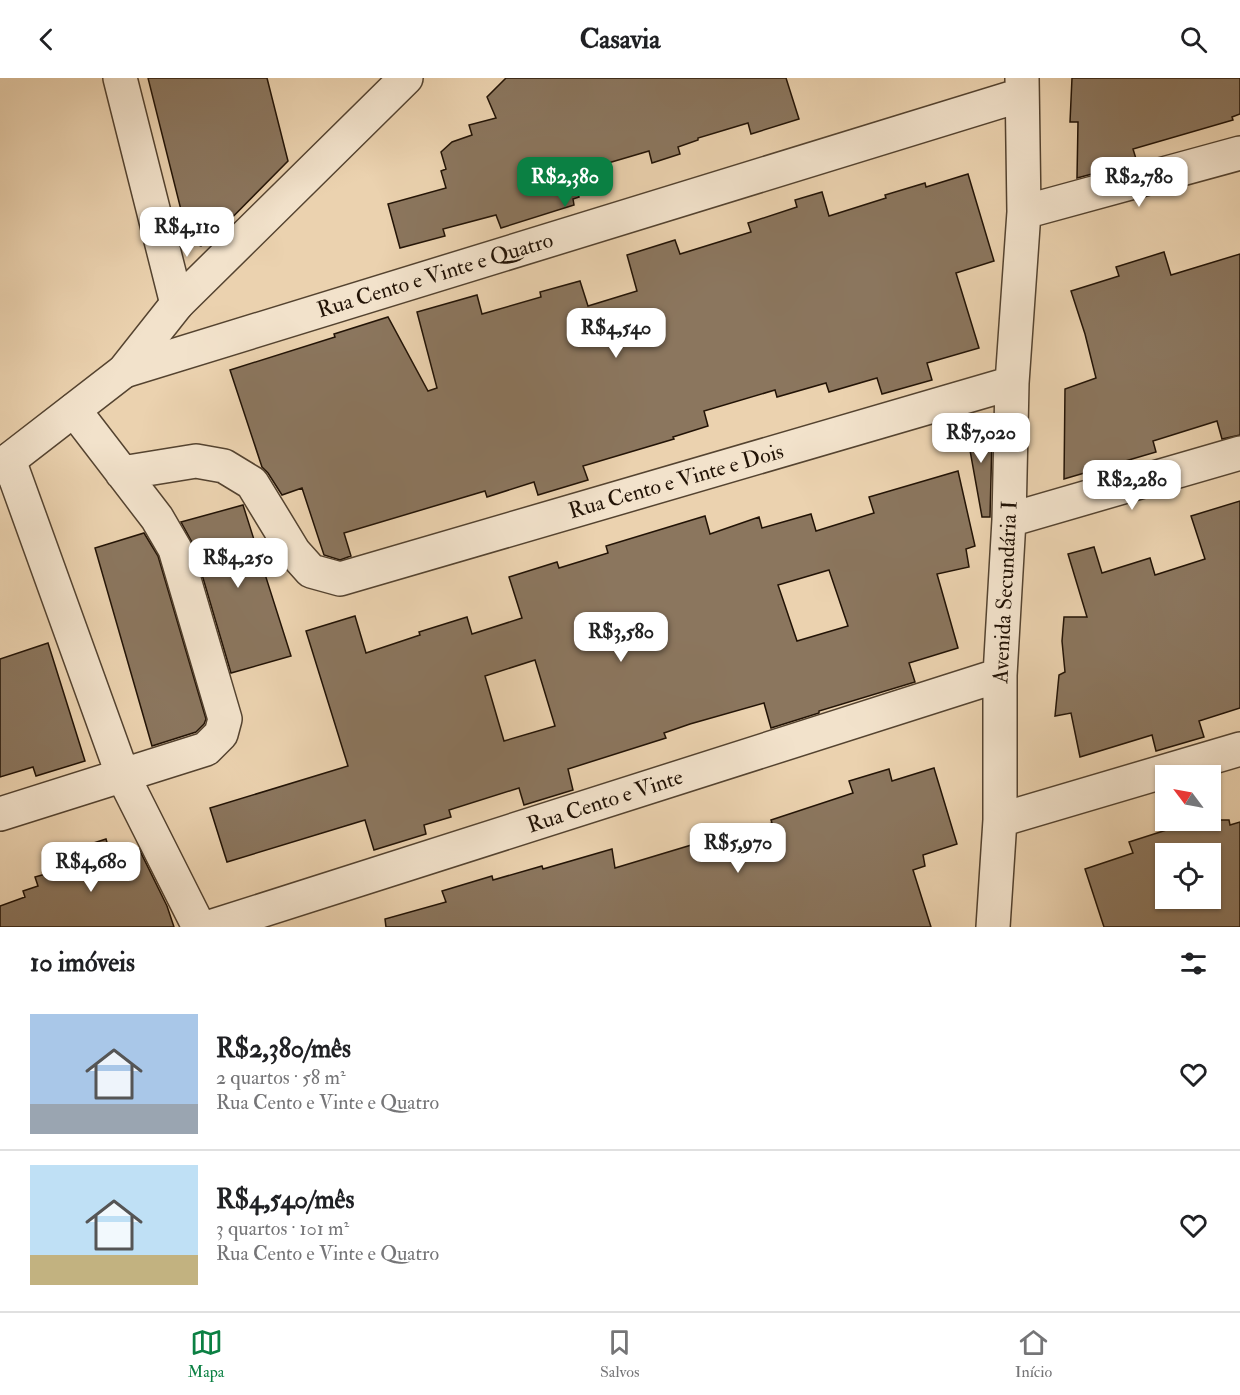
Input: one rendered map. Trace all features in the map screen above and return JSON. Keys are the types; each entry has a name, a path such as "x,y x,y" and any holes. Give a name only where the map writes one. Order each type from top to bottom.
{"street":[{"path":"120,78 177,304"},
{"path":"199,927 123,776 4,464 124,370 177,304 406,78"},
{"name":"Avenida Secundária I","path":"993,927 1000,820 1000,675 1009,520 1012,383 1024,212 1022,86"},
{"name":"Rua Cento e Vinte e Quatro","path":"124,370 1022,86"},
{"path":"1024,212 1240,153"},
{"name":"Rua Cento e Vinte e Dois","path":"122,473 196,461 224,466 252,483 294,552 311,571 340,579 1012,383"},
{"path":"0,814 206,749 221,734 225,719 175,549 157,518 74,410"},
{"path":"1009,520 1240,453"},
{"name":"Rua Cento e Vinte","path":"210,927 1000,675"},
{"path":"1000,820 1240,749"}],"building":[{"path":"148,78 267,78 288,161 208,242 201,246 189,242"},
{"path":"506,78 786,78 799,119 751,134 748,123 698,138 698,140 678,147 680,154 652,163 649,151 598,166 602,180 576,188 579,197 573,199 574,205 501,228 496,215 443,229 445,236 400,248 388,204 446,188 441,171 446,169 441,152 452,142 472,135 469,125 496,118 487,97"},
{"path":"1072,78 1240,78 1240,114 1232,117 1233,120 1133,149 1137,162 1077,178 1078,122 1070,122"},
{"path":"968,174 994,261 956,273 979,348 927,363 932,380 882,394 877,378 829,392 826,383 777,397 775,390 704,411 708,426 673,437 674,439 583,466 588,480 538,495 534,482 487,497 485,491 344,533 351,556 340,560 324,555 302,488 282,495 262,467 230,370 335,337 334,334 388,317 428,391 437,388 417,312 477,295 482,314 541,297 540,292 580,281 588,306 637,291 627,255 675,240 680,254 751,232 748,223 797,207 795,200 822,192 829,216 886,198 885,195 925,183 926,187"},
{"path":"1164,252 1171,275 1240,254 1240,435 1222,439 1217,421 1153,441 1156,452 1064,479 1065,389 1096,378 1071,291 1119,276 1116,267"},
{"path":"964,417 992,438 990,517 982,517"},
{"path":"958,471 975,546 966,549 969,567 937,574 958,648 909,663 915,682 771,728 764,703 690,724 664,733 666,738 568,769 573,790 524,805 519,788 449,810 451,817 424,825 426,834 374,850 365,820 227,862 210,808 348,766 306,631 355,616 366,653 420,635 419,632 467,617 472,634 522,618 509,577 557,562 559,568 608,553 606,546 705,516 710,534 759,517 762,528 811,514 816,531 874,513 869,497","holes":["829,570 848,626 797,641 778,585","535,660 555,726 504,741 485,676"]},
{"path":"1240,501 1240,708 1199,721 1204,737 1156,751 1152,735 1080,757 1071,713 1055,716 1059,675 1065,672 1062,641 1064,617 1087,617 1068,554 1094,547 1102,573 1150,558 1155,575 1205,559 1191,516"},
{"path":"243,505 291,656 231,673 193,544 181,522"},
{"path":"144,533 158,556 206,719 196,732 152,746 95,548"},
{"path":"48,643 85,761 36,776 33,767 0,777 0,659"},
{"path":"934,768 957,844 923,855 925,866 913,870 931,927 386,927 385,919 446,902 442,891 492,876 493,880 542,866 543,869 612,849 615,868 698,843 699,847 853,793 849,781 889,769 892,781"},
{"path":"1221,820 1229,820 1230,825 1240,822 1240,927 1104,927 1085,869 1133,853 1129,842 1163,831 1221,831"},
{"path":"106,839 112,860 139,849 167,906 174,927 0,927 0,906 25,897 23,891 38,886 35,877 49,873 44,859"}]}
